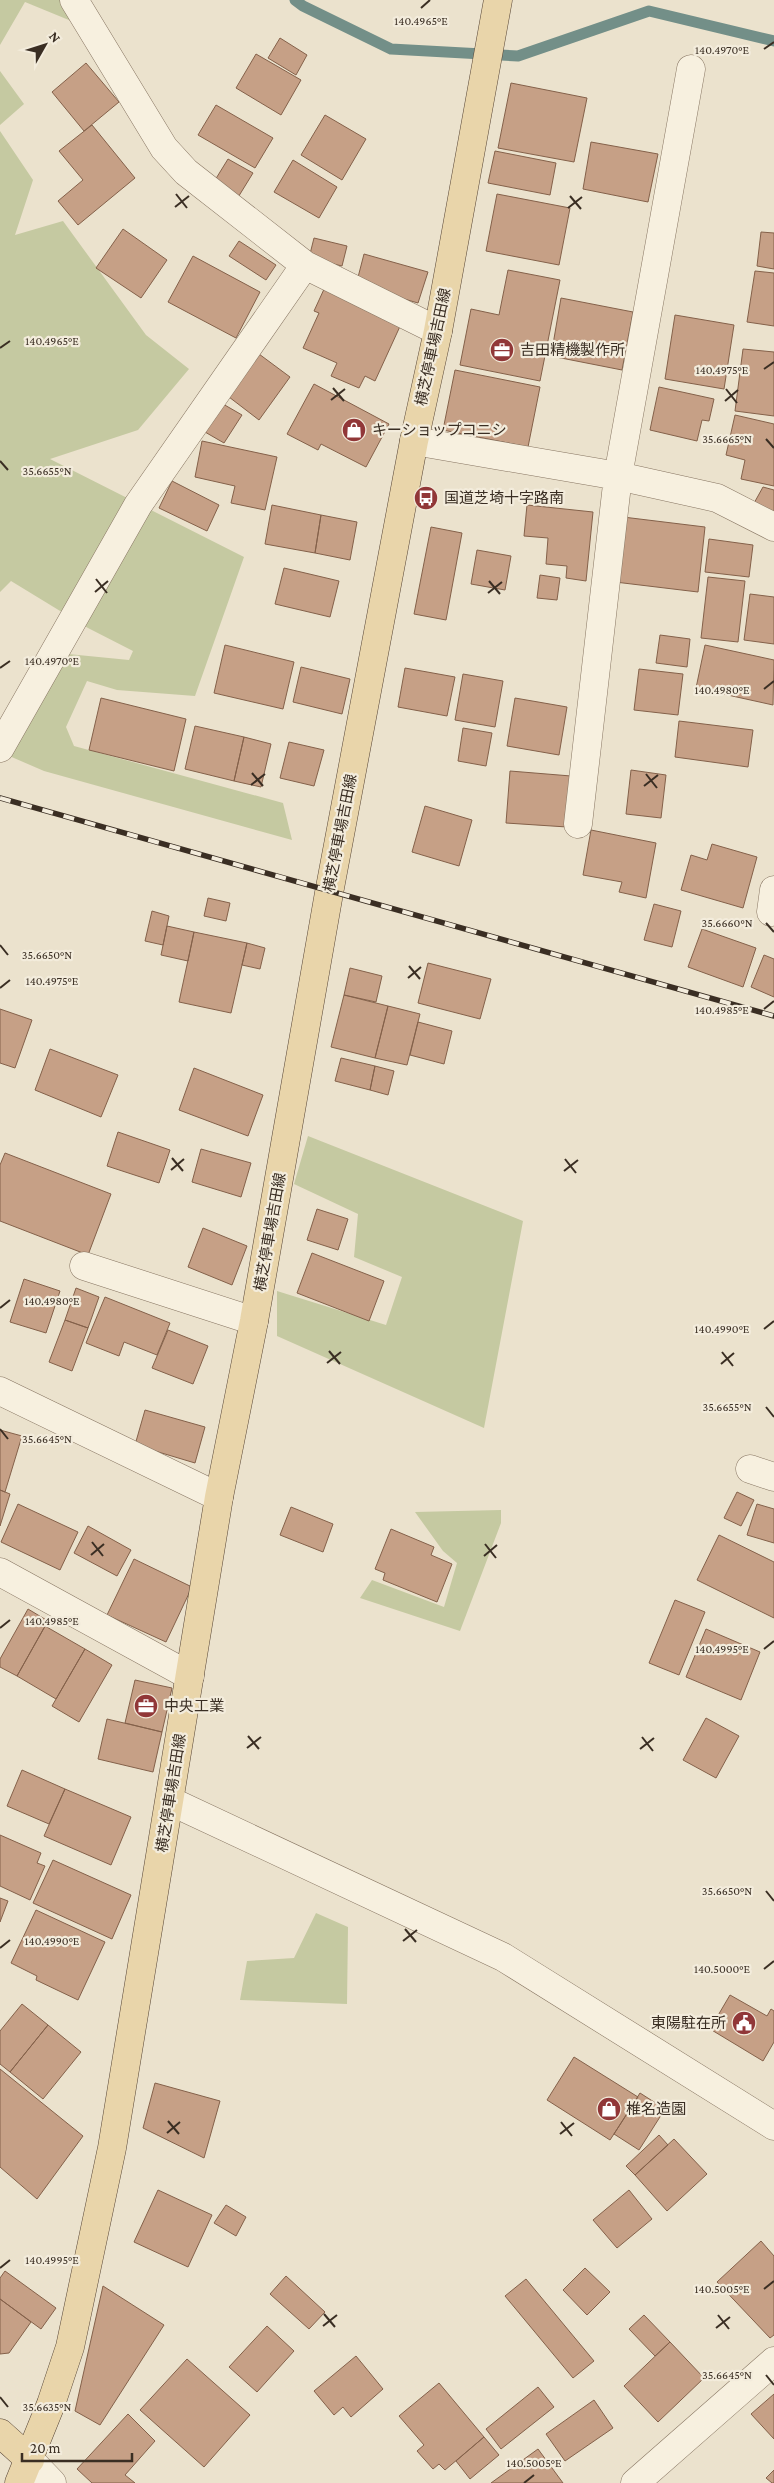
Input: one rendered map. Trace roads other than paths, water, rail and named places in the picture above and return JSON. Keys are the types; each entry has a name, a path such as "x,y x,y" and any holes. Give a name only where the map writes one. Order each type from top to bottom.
{"main road":[{"name":"横芝停車場吉田線","path":"25,2472 70,2347 112,2148 219,1496 254,1321 331,883 414,441 438,331 498,0"},
{"path":"0,2433 25,2472"}],"street":[{"path":"74,0 164,148 186,172 306,265 438,331"},
{"path":"578,824 618,476 691,69"},
{"path":"0,748 138,505 306,265"},
{"path":"414,441 618,476 717,498 774,527"},
{"path":"84,1266 254,1321"},
{"path":"0,1391 219,1496"},
{"path":"0,1572 190,1676"},
{"path":"170,1801 504,1957 774,2126"},
{"path":"635,2483 774,2361"},
{"path":"25,2472 52,2483"}],"waterway":[{"path":"295,0 303,6 391,49 518,56 649,11 774,41"}],"railway":[{"path":"0,798 774,1016"}],"place":[{"name":"吉田精機製作所","path":"502,350"},
{"name":"キーショップコニシ","path":"354,430"},
{"name":"国道芝埼十字路南","path":"426,498"},
{"name":"中央工業","path":"146,1706"},
{"name":"東陽駐在所","path":"744,2023"},
{"name":"椎名造園","path":"609,2109"}]}
